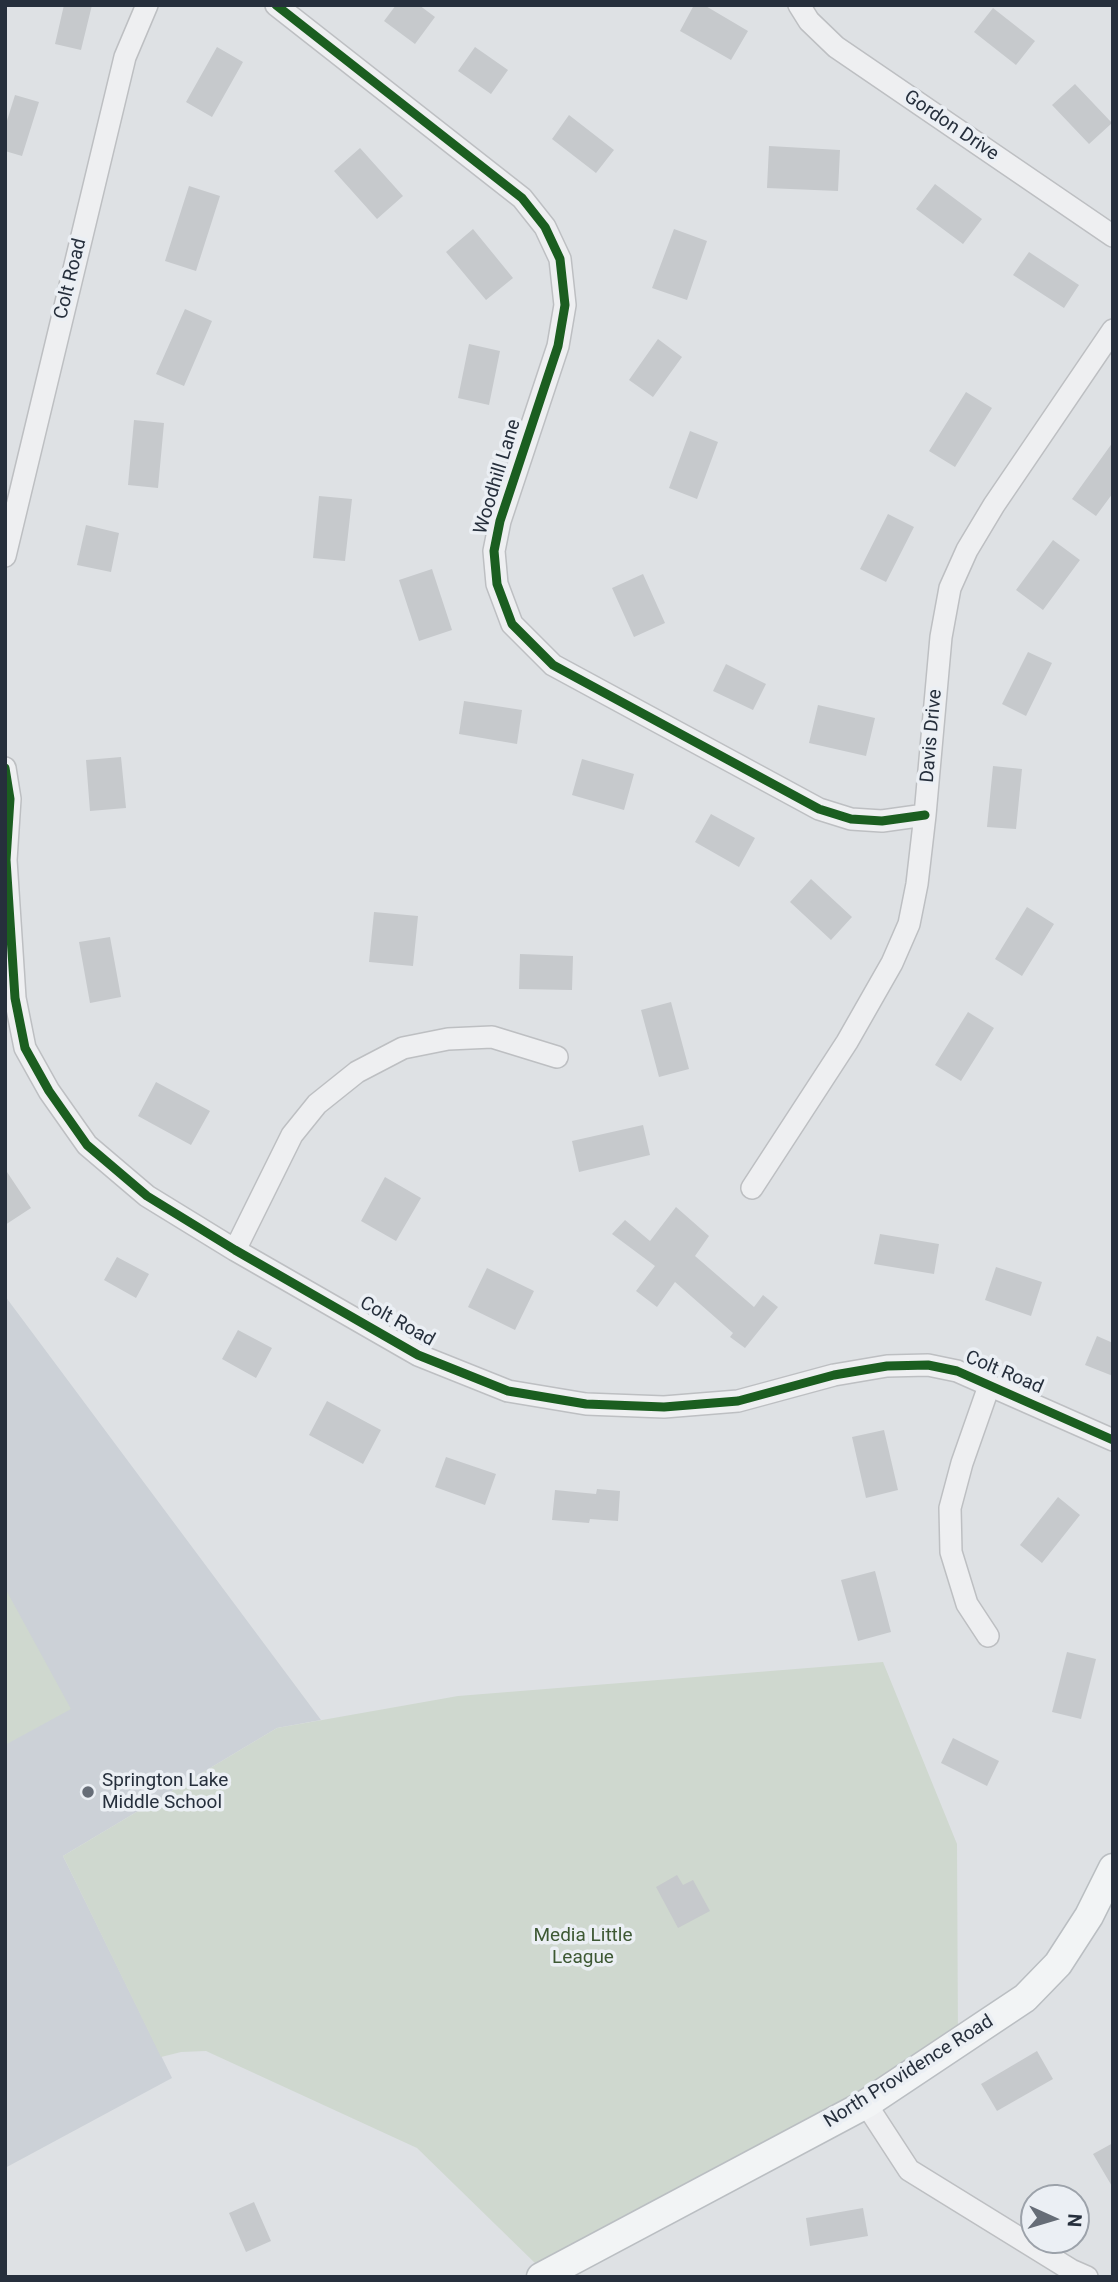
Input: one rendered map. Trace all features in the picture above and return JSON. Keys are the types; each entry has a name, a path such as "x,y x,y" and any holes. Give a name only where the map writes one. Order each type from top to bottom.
{"main road":[{"name":"North Providence Road","path":"541,2277 866,2104 1025,1998 1058,1964 1089,1916 1113,1868"}],"street":[{"name":"Colt Road","path":"5,556 125,57 147,5"},
{"name":"Woodhill Lane","path":"276,5 522,198 545,227 560,259 565,305 558,346 500,521 494,551 497,584 512,624 553,665 819,809 851,819 882,821 925,816"},
{"name":"Gordon Drive","path":"799,5 809,21 836,47 1113,236"},
{"name":"Davis Drive","path":"751,1188 847,1042 892,963 909,924 917,884 941,637 950,588 967,550 995,505 1113,330"},
{"name":"Colt Road","path":"5,768 10,799 6,860 14,984 25,1048 49,1091 87,1145 147,1196 235,1250 418,1355 508,1391 586,1404 664,1407 737,1401 834,1375 887,1366 928,1365 957,1371 1113,1440"},
{"path":"235,1250 292,1135 317,1104 357,1072 403,1048 448,1040 492,1037 557,1057"},
{"path":"988,1636 967,1604 951,1552 950,1508 989,1386"},
{"path":"866,2104 909,2170 1071,2270 1087,2277"}],"shaded area":[{"name":"Springton Lake Middle School","path":"5,1296 321,1720 277,1728 63,1856 172,2078 5,2168"}],"green space":[{"path":"5,1588 71,1709 5,1745"},
{"name":"Media Little League","path":"883,1662 957,1844 958,2043 537,2265 417,2148 206,2051 181,2052 161,2057 63,1856 277,1728 458,1696"}],"building":[{"path":"64,5 92,5 81,50 55,44"},
{"path":"396,5 419,5 435,17 415,44 384,21"},
{"path":"694,5 704,5 748,31 731,60 680,31"},
{"path":"993,8 1035,41 1016,65 974,32"},
{"path":"217,47 243,62 212,117 186,102"},
{"path":"475,47 508,70 491,94 458,71"},
{"path":"1075,84 1112,123 1089,144 1052,105"},
{"path":"15,95 39,102 22,156 5,151 5,127"},
{"path":"569,115 614,150 596,173 552,139"},
{"path":"769,146 840,150 838,191 767,188"},
{"path":"360,148 403,196 377,219 334,171"},
{"path":"935,184 982,219 963,244 916,209"},
{"path":"189,186 220,196 196,271 165,261"},
{"path":"473,229 513,278 486,300 446,252"},
{"path":"674,229 707,241 687,300 652,288"},
{"path":"1029,252 1079,285 1064,308 1013,275"},
{"path":"185,309 212,321 184,386 156,374"},
{"path":"658,339 682,357 653,397 629,380"},
{"path":"469,344 500,351 489,405 458,398"},
{"path":"966,392 992,408 955,467 929,451"},
{"path":"134,420 164,423 158,488 128,485"},
{"path":"690,431 718,442 697,499 669,488"},
{"path":"1113,442 1113,493 1096,516 1072,499"},
{"path":"319,496 352,499 345,561 313,558"},
{"path":"888,514 914,527 886,582 860,569"},
{"path":"86,525 119,533 111,572 77,565"},
{"path":"1053,540 1080,560 1043,610 1016,590"},
{"path":"432,569 452,630 419,641 399,580"},
{"path":"643,574 665,623 634,637 612,588"},
{"path":"1028,652 1052,663 1026,716 1002,704"},
{"path":"726,664 766,684 753,710 713,691"},
{"path":"464,701 522,710 517,744 459,734"},
{"path":"818,705 875,718 866,756 809,743"},
{"path":"121,757 126,808 90,811 86,760"},
{"path":"582,759 634,774 624,810 572,795"},
{"path":"993,766 1022,769 1016,829 987,827"},
{"path":"711,814 755,838 739,867 695,842"},
{"path":"811,879 852,917 831,940 790,902"},
{"path":"1027,907 1054,924 1022,976 995,959"},
{"path":"374,912 418,916 413,966 369,962"},
{"path":"110,937 121,997 90,1003 79,942"},
{"path":"520,954 573,956 572,990 519,989"},
{"path":"671,1002 689,1069 659,1077 641,1010"},
{"path":"968,1012 994,1028 961,1081 935,1065"},
{"path":"156,1082 210,1111 191,1145 138,1116"},
{"path":"643,1125 650,1155 579,1172 572,1141"},
{"path":"5,1169 31,1208 5,1225"},
{"path":"385,1177 421,1198 396,1241 361,1221"},
{"path":"676,1207 709,1236 695,1256 754,1307 763,1295 778,1307 745,1348 730,1337 733,1333 675,1282 657,1307 636,1291 655,1266 612,1234 625,1220 650,1241"},
{"path":"880,1234 939,1244 934,1274 874,1264"},
{"path":"117,1257 149,1274 136,1298 104,1280"},
{"path":"996,1267 1042,1282 1031,1316 985,1300"},
{"path":"487,1268 534,1291 515,1330 468,1307"},
{"path":"238,1330 272,1348 256,1378 222,1359"},
{"path":"1097,1336 1113,1343 1113,1376 1085,1365"},
{"path":"327,1401 381,1430 363,1464 309,1435"},
{"path":"884,1430 898,1490 866,1498 852,1437"},
{"path":"446,1457 496,1474 485,1505 435,1487"},
{"path":"597,1489 620,1491 618,1521 590,1519 589,1523 552,1520 555,1490 596,1494"},
{"path":"1058,1497 1080,1515 1042,1563 1020,1545"},
{"path":"875,1571 891,1632 858,1641 841,1580"},
{"path":"1067,1652 1096,1659 1081,1719 1052,1712"},
{"path":"953,1738 999,1761 987,1786 941,1763"},
{"path":"677,1875 683,1885 693,1880 710,1911 678,1928 656,1887"},
{"path":"1037,2051 1053,2079 997,2111 981,2084"},
{"path":"1113,2143 1113,2188 1093,2154"},
{"path":"254,2202 271,2241 246,2252 229,2213"},
{"path":"863,2208 868,2236 810,2246 806,2218"}],"cycle path":[{"path":"276,5 522,198 545,227 560,259 565,305 558,346 500,521 494,551 497,584 512,624 553,665 819,809 851,819 882,821 925,815"},
{"path":"5,768 10,799 6,860 15,998 25,1048 49,1091 87,1145 147,1196 235,1250 418,1355 508,1391 586,1404 664,1407 738,1401 834,1375 887,1366 928,1365 957,1371 1113,1440"}],"place":[{"name":"Springton Lake Middle School","path":"88,1792"}]}
